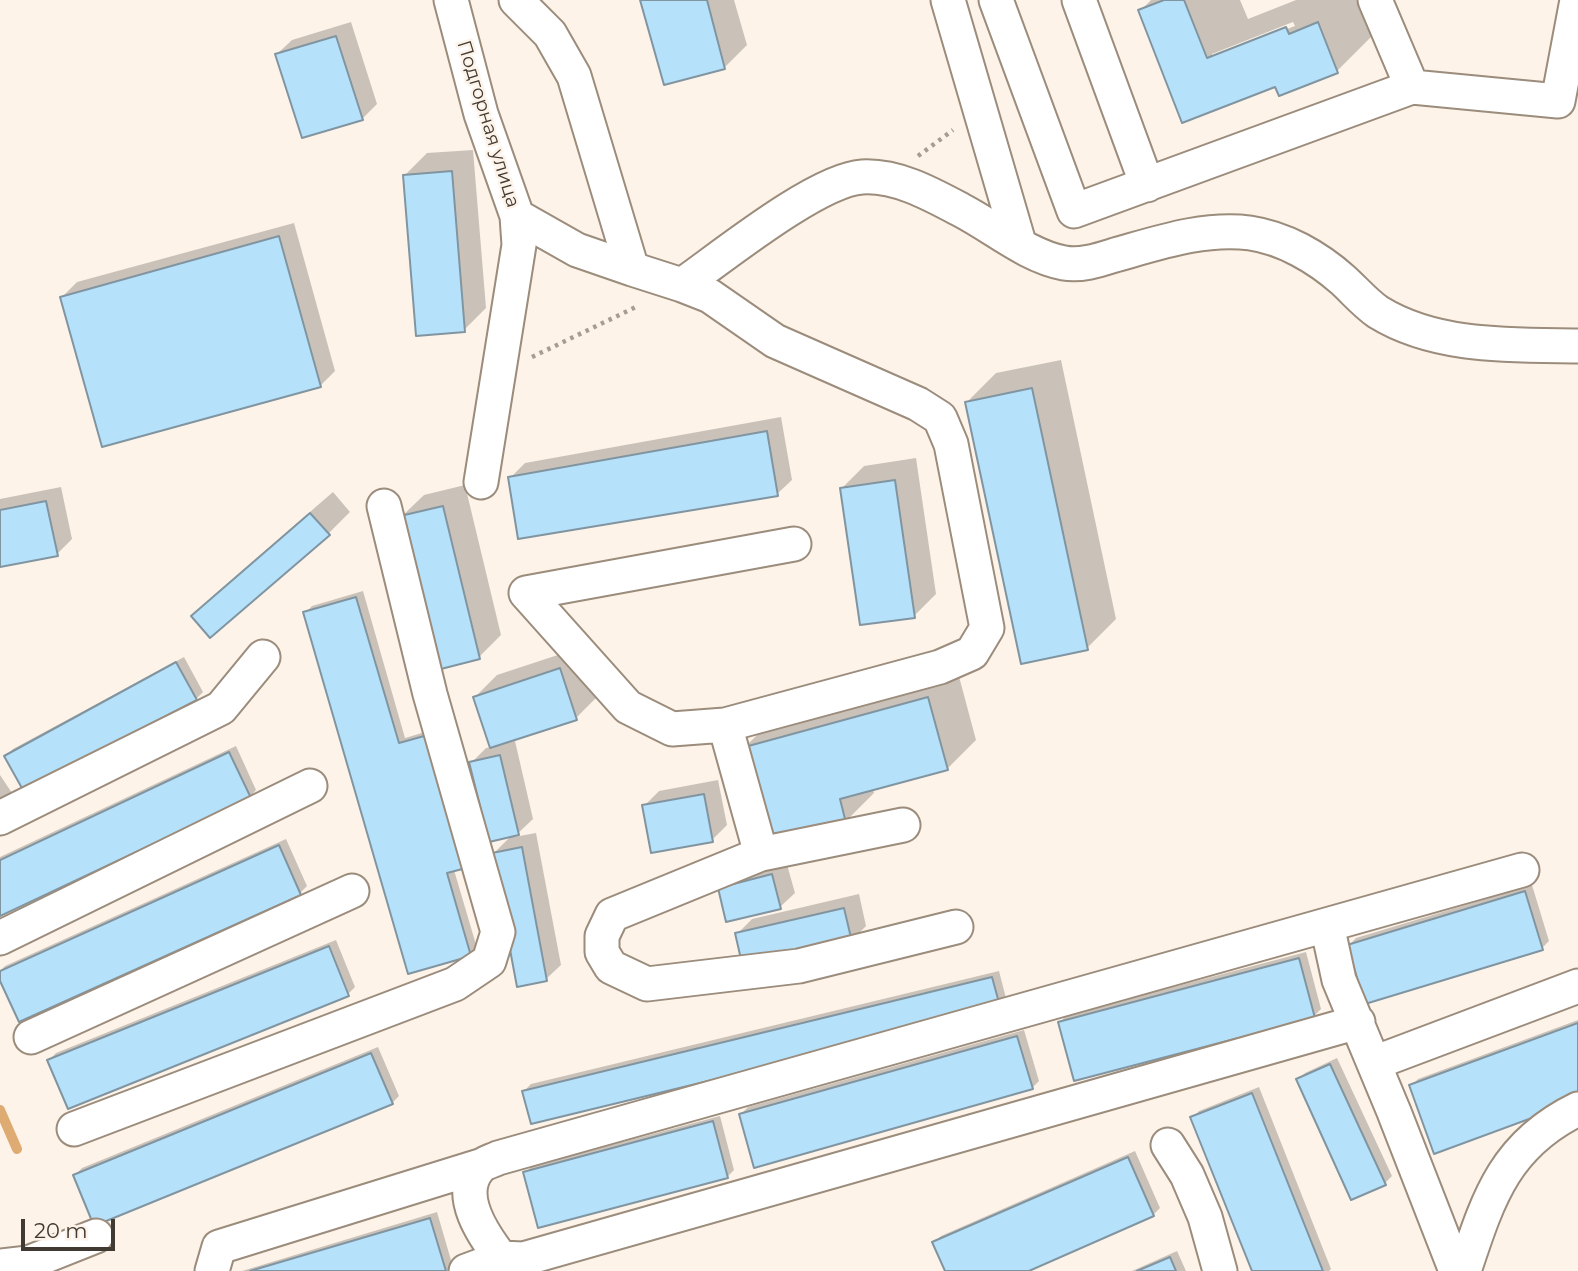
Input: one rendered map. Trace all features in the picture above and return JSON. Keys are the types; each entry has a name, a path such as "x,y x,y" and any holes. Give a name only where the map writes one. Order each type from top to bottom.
{"street":[{"name":"Подгорная улица","path":"451,0 481,114 517,216 519,245 481,482"},
{"path":"516,0 550,34 574,76 632,269"},
{"path":"948,0 1019,243"},
{"path":"996,0 1074,211 1412,87 1568,102 1577,0"},
{"path":"1079,0 1147,185"},
{"path":"1375,0 1412,87"},
{"path":"682,285 805,199 839,182 861,177 886,178 912,186 962,210 1043,257 1066,264 1093,262 1201,233 1252,233 1310,254 1375,310 1396,322 1469,342 1578,346"},
{"path":"517,216 577,250 710,296 775,341 918,404 940,418 951,444 987,628 972,653 940,667 724,725 673,729 628,706 526,593 794,544"},
{"path":"74,1129 455,984 489,961 498,932 430,694 384,506"},
{"path":"0,818 221,708 263,657"},
{"path":"724,725 761,854"},
{"path":"0,938 310,786"},
{"path":"903,825 761,854 612,915 601,936 602,952 611,967 647,984 799,966 956,928"},
{"path":"212,1271 219,1247 480,1166 498,1158 1522,870"},
{"path":"31,1037 352,891"},
{"path":"1327,925 1339,980 1456,1271"},
{"path":"1374,1063 1578,986"},
{"path":"466,1271 501,1258 523,1259 1358,1022"},
{"path":"1464,1271 1486,1204 1501,1177 1528,1142 1560,1118 1578,1109"},
{"path":"1168,1145 1187,1175 1205,1217 1220,1271"},
{"path":"480,1166 472,1179 471,1197 483,1235 501,1258"},
{"path":"0,1266 29,1263 96,1237"}],"path":[{"path":"500,373 682,285"}],"building":[{"path":"640,0 707,0 725,69 664,85"},
{"path":"1164,0 1184,0 1207,58 1286,27 1289,34 1318,22 1338,73 1279,96 1275,87 1182,123 1138,10"},
{"path":"336,36 363,120 302,138 275,54"},
{"path":"452,171 465,332 416,336 403,175"},
{"path":"279,236 321,387 102,447 60,297"},
{"path":"1032,388 1088,650 1021,664 965,402"},
{"path":"767,431 778,496 518,539 508,477"},
{"path":"895,480 915,618 860,625 840,488"},
{"path":"46,501 58,556 0,567 0,510"},
{"path":"443,506 480,659 437,670 400,516"},
{"path":"310,513 330,535 210,638 191,616"},
{"path":"356,597 399,743 435,733 474,866 447,873 471,956 408,974 303,612"},
{"path":"176,662 197,700 23,790 4,756"},
{"path":"560,668 577,720 490,748 473,697"},
{"path":"928,697 948,770 840,799 846,823 768,845 741,748"},
{"path":"229,752 251,798 0,916 0,860"},
{"path":"500,755 519,835 489,842 469,762"},
{"path":"704,794 713,842 651,853 642,805"},
{"path":"279,845 301,895 19,1022 0,981 0,971"},
{"path":"522,847 547,981 517,987 492,853"},
{"path":"772,874 781,909 726,922 718,888"},
{"path":"1525,891 1543,950 1365,1004 1347,945"},
{"path":"844,908 852,942 743,968 735,933"},
{"path":"329,946 349,996 68,1109 47,1060"},
{"path":"1299,958 1315,1018 1074,1081 1058,1022"},
{"path":"992,977 1001,1010 531,1124 522,1091"},
{"path":"1578,1023 1578,1101 1434,1154 1409,1085"},
{"path":"1017,1036 1033,1089 754,1168 739,1114"},
{"path":"371,1053 393,1104 94,1226 73,1175"},
{"path":"1330,1064 1386,1185 1351,1200 1296,1079"},
{"path":"1252,1093 1323,1271 1252,1271 1190,1117"},
{"path":"713,1121 728,1178 538,1228 523,1172"},
{"path":"1128,1157 1154,1216 1029,1271 945,1271 932,1242"},
{"path":"430,1218 446,1271 250,1271"},
{"path":"1170,1257 1176,1271 1137,1271"}],"waterway":[{"path":"0,1110 17,1149"}]}
